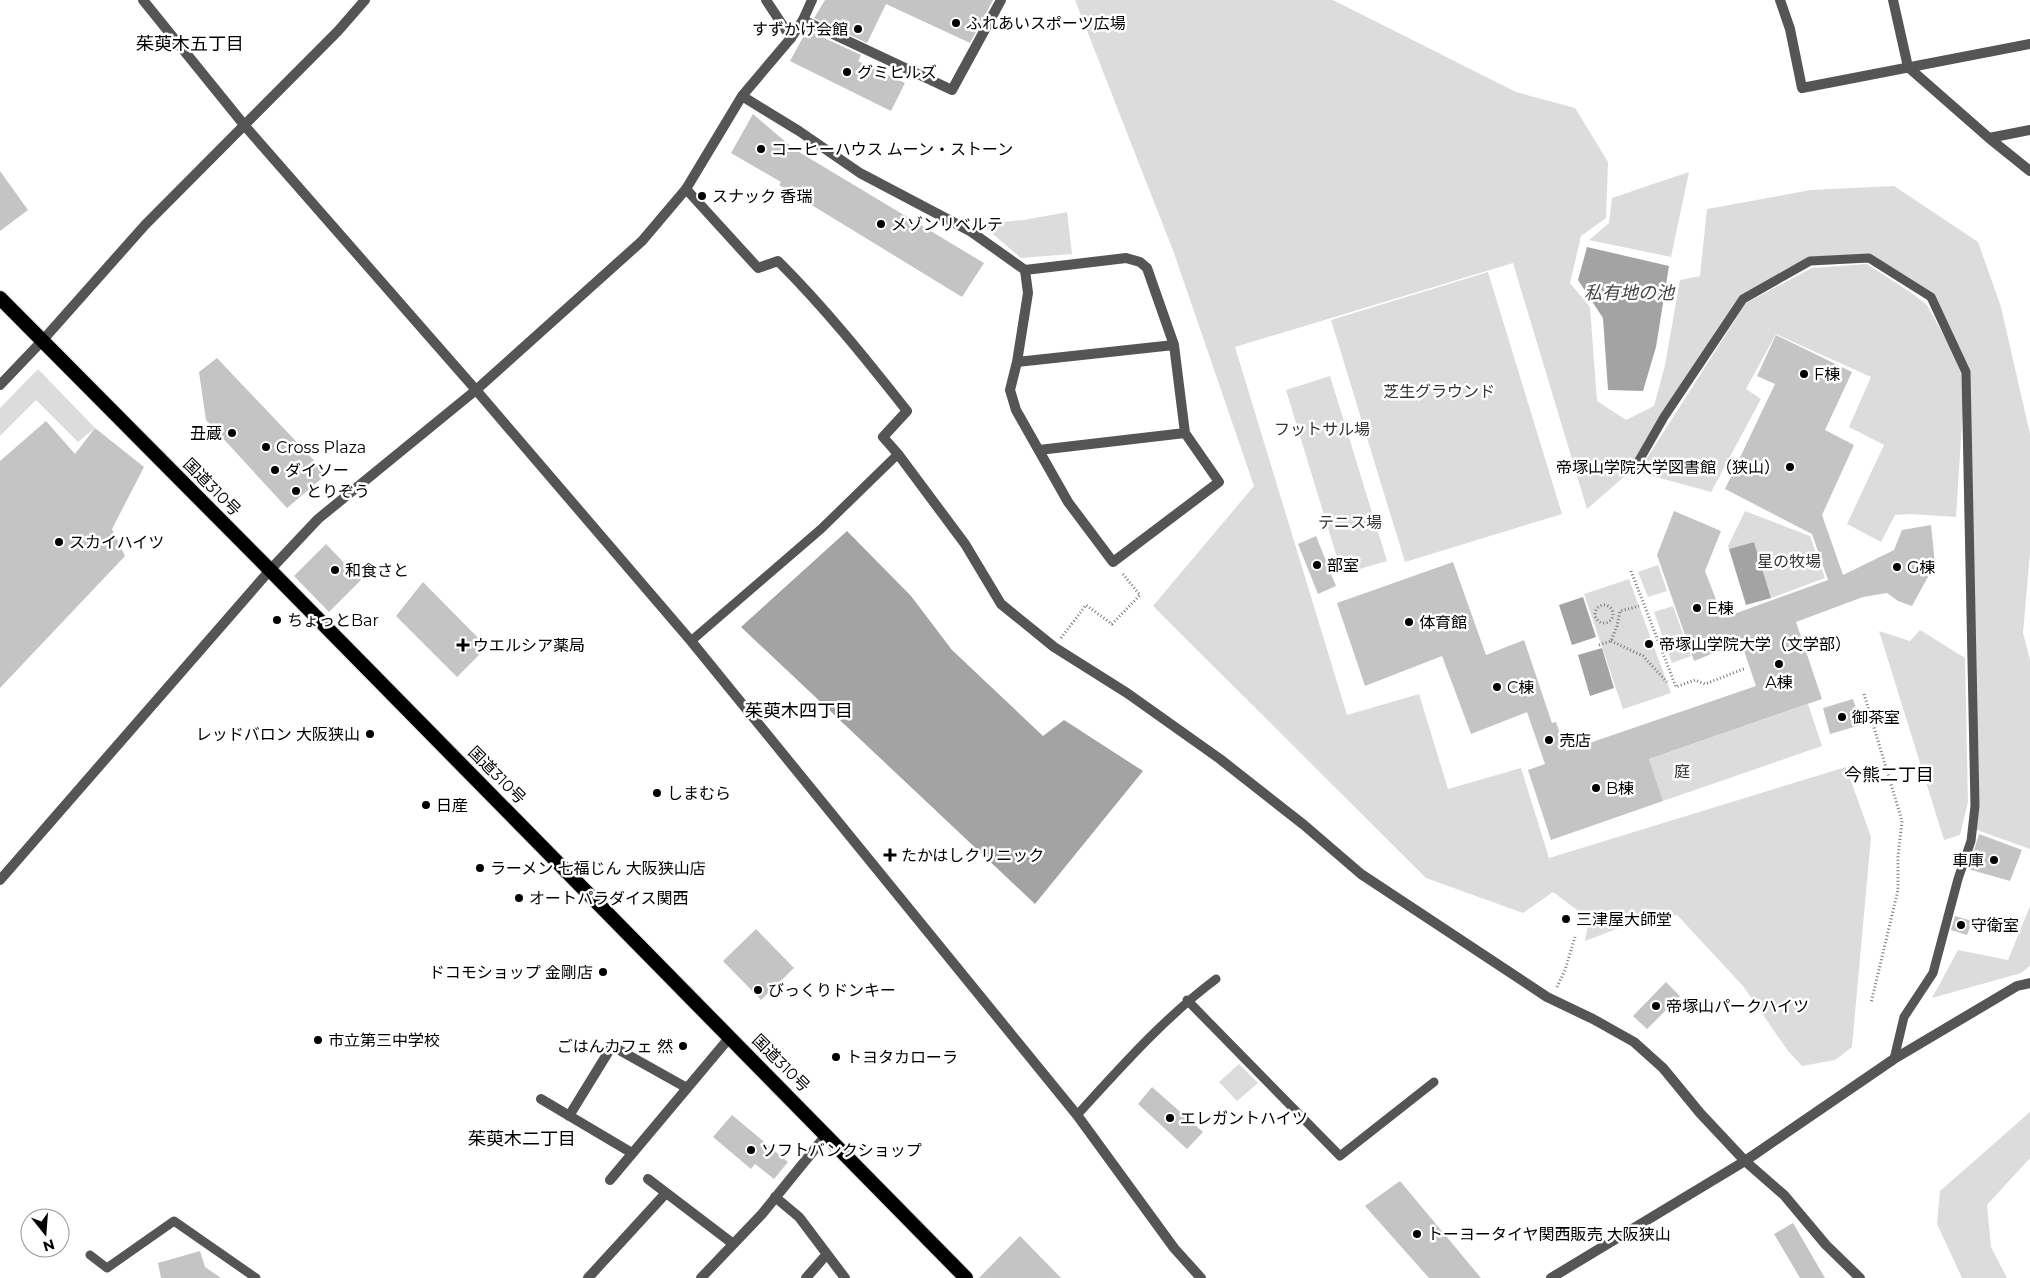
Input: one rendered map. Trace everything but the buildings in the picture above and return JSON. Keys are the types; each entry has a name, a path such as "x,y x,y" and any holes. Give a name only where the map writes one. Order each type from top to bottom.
{"highway":[{"name":"国道310号","path":"0,298 827,1134 966,1278"}],"street":[{"path":"143,0 245,126 476,390 691,641 1077,1115 1174,1248 1201,1278"},
{"path":"0,385 42,341 145,224 245,126 338,31 365,0"},
{"path":"766,0 791,38"},
{"path":"0,880 270,570 318,519 476,390 642,241 686,189 742,96 791,38 803,20 812,0"},
{"path":"803,20 952,90 1001,0"},
{"path":"1780,0 1790,28 1802,88 2030,44"},
{"path":"1893,0 1908,67 2030,171"},
{"path":"742,96 799,131 860,173 970,231 1025,270 1126,258 1140,262 1147,268 1174,345 1185,433 1219,482 1114,562 1068,502 1016,410 1010,390 1017,362 1028,294 1025,270"},
{"path":"1989,138 2030,130"},
{"path":"686,189 758,268 778,261 805,288 877,372 907,411 883,437 898,454 965,544 1001,604 1054,647 1127,693 1220,759 1304,825 1361,874 1550,998 1594,1018 1634,1042 1662,1068 1700,1113 1745,1160 1784,1195 1826,1245 1860,1278"},
{"path":"1017,362 1174,345"},
{"path":"1039,450 1185,433"},
{"path":"1550,1278 1745,1160 1894,1059 2018,986 2030,983"},
{"path":"610,1180 730,1037"},
{"path":"569,1116 612,1046 687,1088"},
{"path":"541,1099 632,1153"},
{"path":"701,1278 732,1243 762,1214 827,1134"},
{"path":"648,1179 732,1243"},
{"path":"589,1278 666,1193"},
{"path":"775,1197 799,1217 845,1278"},
{"path":"806,1278 827,1254"}],"lane":[{"path":"1633,471 1664,417 1743,299 1810,261 1869,258 1931,296 1966,372 1975,806 1970,841 1958,878 1933,973 1904,1017 1894,1059"},
{"path":"691,641 821,529 898,454"},
{"path":"1077,1115 1187,1000 1216,979"},
{"path":"1187,1000 1340,1156 1434,1082"},
{"path":"90,1255 107,1268 174,1221 256,1278"}],"path":[{"path":"1054,647 1086,606 1112,624 1140,595 1114,562"},
{"path":"1631,571 1676,687 1695,680 1704,684 1746,668"},
{"path":"1604,606 1608,607 1613,614 1609,621 1601,623 1597,620 1595,615 1597,609 1604,606"},
{"path":"1611,641 1620,611 1638,606"},
{"path":"1598,645 1611,641 1643,656 1667,682"},
{"path":"1864,694 1902,821 1898,856 1898,890 1871,1003"},
{"path":"1550,998 1565,970 1575,937"}],"green space":[{"path":"1075,0 1333,0 1516,92 1575,108 1608,162 1606,218 1581,236 1570,283 1590,307 1597,401 1626,420 1654,406 1665,365 1680,280 1700,276 1707,209 1811,190 1894,186 1978,242 2001,307 2030,434 2030,552 2023,633 2030,660 2030,849 1977,830 1966,372 1931,296 1869,258 1810,261 1743,299 1633,469 1587,509 1513,263 1235,347 1347,715 1419,694 1448,789 1521,768 1549,858 1846,767 1871,837 1852,1047 1835,1060 1802,1066 1788,1051 1743,986 1677,915 1640,920 1585,941 1589,919 1553,892 1523,913 1426,878 1153,606 1254,486 1174,253"},
{"path":"1689,172 1671,257 1589,240 1609,223 1612,198"},
{"path":"1067,212 1072,254 1021,258 981,224 1024,220"},
{"path":"1867,264 1927,305 1963,371 1963,406 1956,517 1911,514 1895,515 1881,542 1847,524 1884,445 1849,427 1871,377 1776,334 1746,389 1761,399 1711,492 1638,472 1746,303 1812,268"},
{"name":"芝生グラウンド","path":"1488,272 1562,514 1405,562 1331,320"},
{"path":"38,369 95,428 78,442 36,400 0,436 0,408"},
{"path":"1330,376 1387,561 1342,574 1286,390"},
{"name":"星の牧場","path":"1745,511 1810,536 1825,578 1771,598 1754,542 1729,549 1728,546"},
{"path":"1658,565 1667,591 1648,597 1638,572"},
{"path":"1629,579 1671,693 1623,709 1584,594"},
{"path":"1673,606 1691,656 1672,663 1654,612"},
{"path":"1920,630 1965,658 1968,802 1960,835 1944,840 1879,631 1910,641"},
{"name":"庭","path":"1808,704 1822,746 1663,801 1649,759"},
{"path":"2030,906 2030,966 2021,973 1932,998 1958,950 2008,960"},
{"path":"1239,1064 1258,1083 1237,1101 1219,1082"},
{"path":"2030,1112 2030,1158 1987,1205 1991,1247 2007,1278 1962,1278 1937,1224 1940,1191"}],"water":[{"name":"私有地の池","path":"1587,247 1669,266 1656,347 1643,391 1608,390 1603,318 1578,280"},
{"path":"847,531 911,596 952,650 1043,736 1064,720 1143,771 1035,904 741,627"},
{"path":"1754,542 1771,598 1746,605 1729,549"},
{"path":"1583,597 1596,637 1572,645 1559,605"},
{"path":"1602,648 1614,688 1590,696 1578,655"}],"place":[{"name":"ふれあいスポーツ広場","path":"956,23"},
{"name":"すずかけ会館","path":"858,29"},
{"name":"グミヒルズ","path":"847,72"},
{"name":"コーヒーハウス ムーン・ストーン","path":"761,149"},
{"name":"スナック 香瑞","path":"702,196"},
{"name":"メゾンリベルテ","path":"881,224"},
{"name":"F棟","path":"1804,374"},
{"name":"丑蔵","path":"232,433"},
{"name":"Cross Plaza","path":"266,447"},
{"name":"帝塚山学院大学図書館（狭山）","path":"1790,467"},
{"name":"ダイソー","path":"275,470"},
{"name":"とりぞう","path":"296,491"},
{"name":"スカイハイツ","path":"59,542"},
{"name":"部室","path":"1317,565"},
{"name":"G棟","path":"1897,567"},
{"name":"和食さと","path":"335,570"},
{"name":"E棟","path":"1697,608"},
{"name":"ちょっとBar","path":"277,620"},
{"name":"体育館","path":"1409,622"},
{"name":"帝塚山学院大学（文学部）","path":"1649,644"},
{"name":"ウエルシア薬局","path":"463,645"},
{"name":"A棟","path":"1779,664"},
{"name":"C棟","path":"1497,687"},
{"name":"御茶室","path":"1842,717"},
{"name":"レッドバロン 大阪狭山","path":"370,734"},
{"name":"売店","path":"1549,740"},
{"name":"B棟","path":"1596,788"},
{"name":"しまむら","path":"657,793"},
{"name":"日産","path":"426,805"},
{"name":"たかはしクリニック","path":"890,855"},
{"name":"車庫","path":"1994,860"},
{"name":"ラーメン 七福じん 大阪狭山店","path":"480,868"},
{"name":"オートパラダイス関西","path":"519,898"},
{"name":"三津屋大師堂","path":"1566,919"},
{"name":"守衛室","path":"1961,925"},
{"name":"ドコモショップ 金剛店","path":"603,972"},
{"name":"びっくりドンキー","path":"758,990"},
{"name":"帝塚山パークハイツ","path":"1656,1006"},
{"name":"市立第三中学校","path":"318,1040"},
{"name":"ごはんカフェ 然","path":"683,1046"},
{"name":"トヨタカローラ","path":"836,1057"},
{"name":"エレガントハイツ","path":"1170,1118"},
{"name":"ソフトバンクショップ","path":"751,1150"},
{"name":"トーヨータイヤ関西販売 大阪狭山","path":"1417,1234"}],"district":[{"name":"茱萸木五丁目","path":"190,44"},
{"name":"茱萸木四丁目","path":"799,711"},
{"name":"今熊二丁目","path":"1889,775"},
{"name":"茱萸木二丁目","path":"522,1139"}],"park label":[{"name":"フットサル場","path":"1322,429"},
{"name":"テニス場","path":"1350,522"}]}
